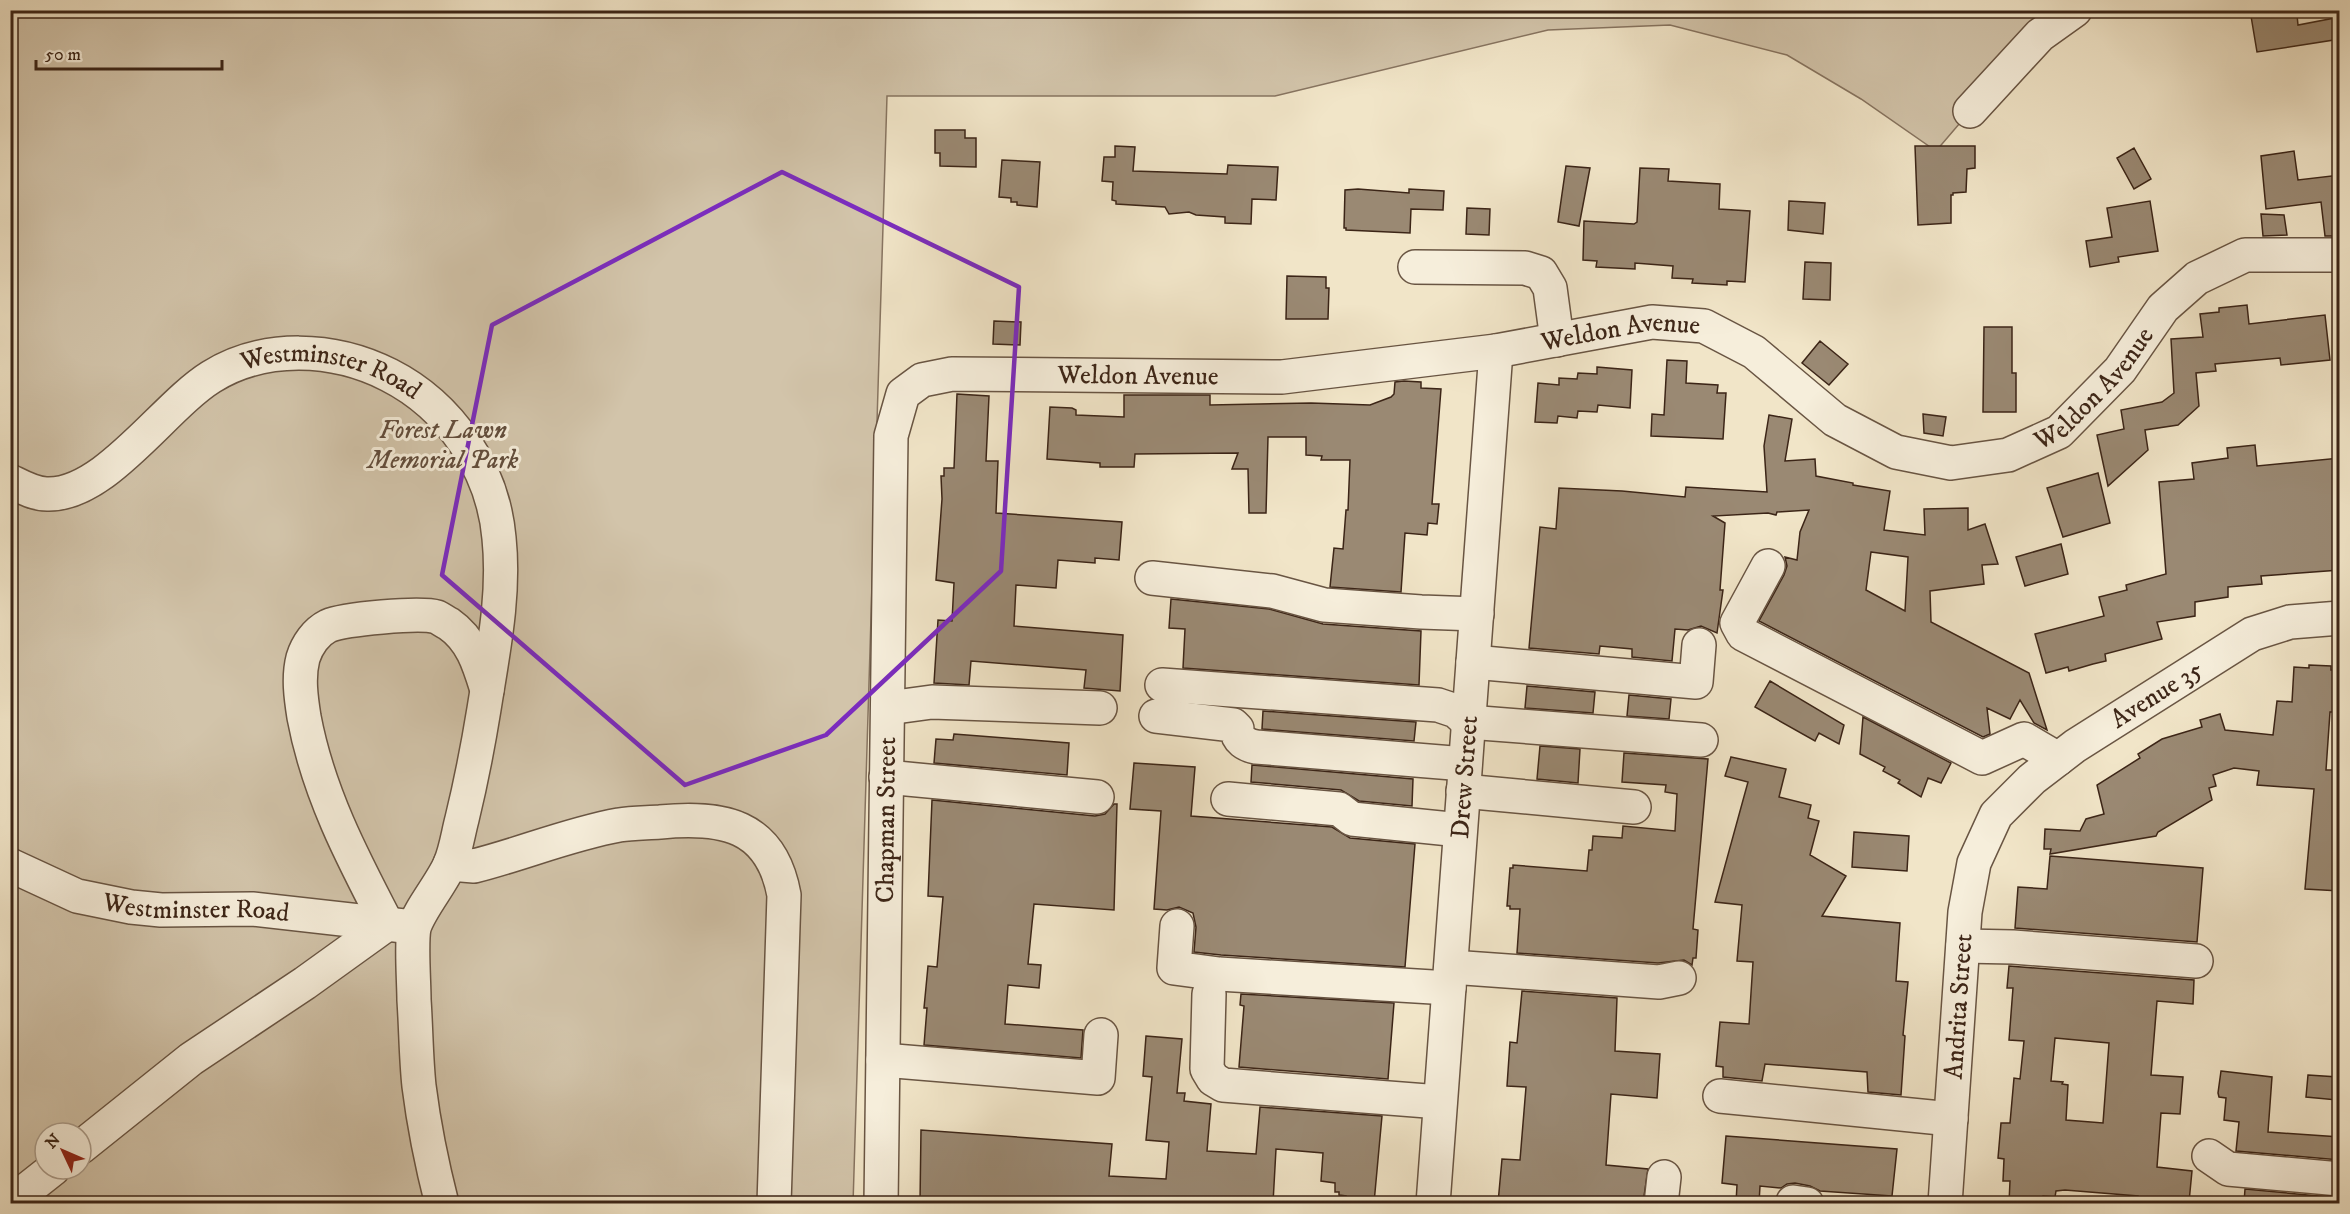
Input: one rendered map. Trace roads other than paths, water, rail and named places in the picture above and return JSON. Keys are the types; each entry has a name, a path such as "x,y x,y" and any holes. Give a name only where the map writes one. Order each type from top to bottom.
{"street":[{"path":"1970,111 2040,35 2075,10"},
{"name":"Weldon Avenue","path":"891,436 903,394 922,380 952,374 1282,377 1496,351 1652,322 1704,326 1754,352 1835,420 1896,452 1951,463 2008,455 2060,432 2120,369 2163,308 2197,278 2245,255 2340,255"},
{"path":"1415,267 1526,268 1541,273 1550,288 1557,340"},
{"name":"Drew Street","path":"1432,1203 1496,351"},
{"name":"Westminster Road","path":"10,481 30,491 44,494 75,490 119,459 177,403 212,376 268,355 306,353 340,357 371,366 402,381 434,406 452,424 466,443 483,473 494,505 500,537 497,636 475,767 450,864 401,926 305,983 191,1059 93,1137"},
{"name":"Chapman Street","path":"881,1203 891,436"},
{"path":"1768,566 1737,623 1743,634 1982,758 2024,740 2058,759"},
{"path":"1152,578 1272,591 1324,605 1477,614"},
{"path":"442,1203 424,1122 419,1082 413,980 401,926 349,851 332,812 307,734 302,703 301,671 308,646 321,631 341,621 410,616 437,618 460,633 469,644 478,662 487,690"},
{"name":"Avenue 35","path":"1996,815 2032,779 2075,746 2252,634 2290,622 2340,618"},
{"path":"1473,662 1696,682 1699,645"},
{"path":"1162,685 1438,705 1456,711 1468,722 1701,740"},
{"path":"888,708 932,702 1100,708"},
{"path":"1155,716 1233,725 1242,741 1256,747 1464,778 1634,807"},
{"path":"886,777 1097,797"},
{"path":"1228,799 1338,809 1352,819 1460,830"},
{"name":"Andrita Street","path":"1945,1203 1963,938 1974,863 1996,815"},
{"path":"450,864 474,866 619,825 696,819 713,820 738,828 750,834 760,843 776,865 784,895 774,1203"},
{"name":"Westminster Road","path":"10,865 77,896 131,908 252,909 401,926"},
{"path":"1177,926 1174,968 1240,976 1659,982 1679,978"},
{"path":"1963,938 2013,946 2196,961"},
{"path":"1963,938 2144,947"},
{"path":"1209,994 1207,1069 1213,1079 1223,1085 1440,1102"},
{"path":"883,1060 1098,1077 1101,1035"},
{"path":"1720,1096 1951,1119"},
{"path":"2209,1156 2228,1169 2340,1179"},
{"path":"10,1203 38,1181"}],"park label":[{"name":"Forest Lawn Memorial Park","path":"443,445"}]}
